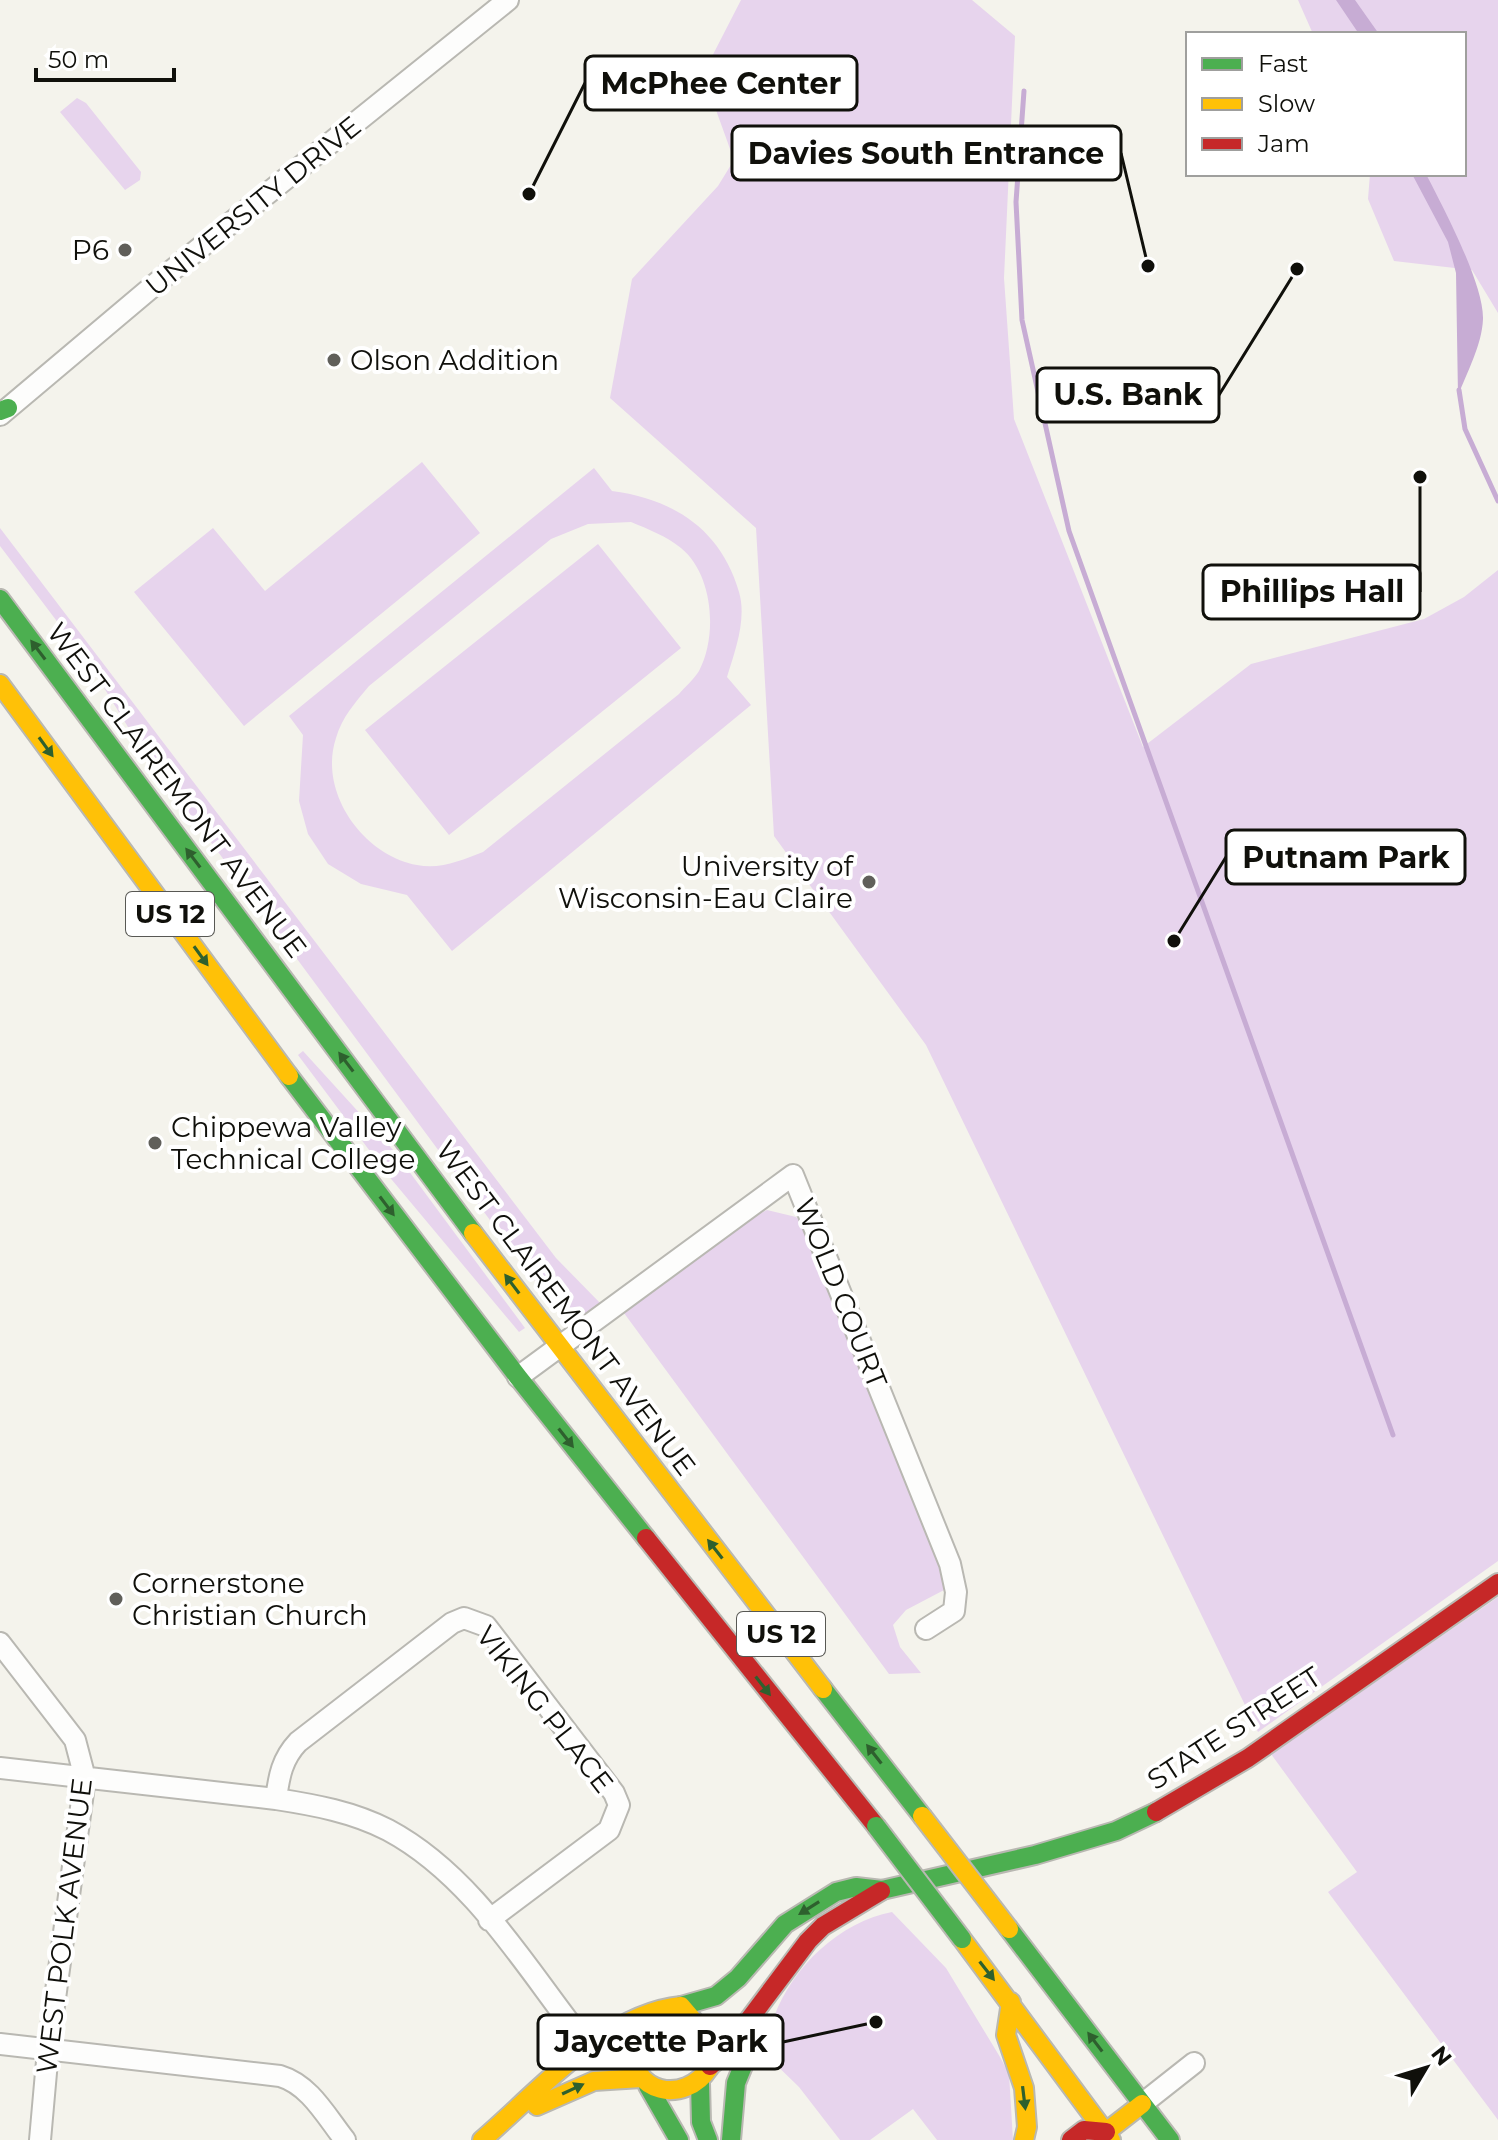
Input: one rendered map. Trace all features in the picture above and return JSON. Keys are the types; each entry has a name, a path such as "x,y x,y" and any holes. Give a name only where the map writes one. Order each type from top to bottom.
{"main road":[{"name":"WEST CLAIREMONT AVENUE","path":"0,599 558,1347 1142,2104"},
{"name":"US 12","path":"0,684 340,1145 518,1377 876,1826 1011,2002 1107,2137"},
{"name":"STATE STREET","path":"710,2066 721,2057 794,1957 823,1926 882,1890 1072,1845 1163,1809 1238,1764 1498,1583"},
{"name":"STATE STREET","path":"681,2006 716,1996 728,1988 776,1932 818,1902 856,1887 882,1890"},
{"path":"731,2140 730,2107 738,2071 784,1973"},
{"path":"1011,2002 1006,2035 1024,2088 1027,2127 1024,2140"},
{"path":"482,2140 510,2118 533,2092 590,2049 661,2006 681,2006 702,2028 711,2054 710,2066 700,2083 701,2122 708,2140"},
{"path":"642,2016 631,2042 632,2056 679,2140"},
{"path":"510,2118 594,2081 644,2082 674,2093 700,2083"},
{"name":"US 12","path":"1142,2104 1170,2140"},
{"path":"1071,2140 1084,2130 1107,2137 1142,2104"}],"street":[{"name":"UNIVERSITY DRIVE","path":"3,412 165,276 508,0"},
{"name":"WOLD COURT","path":"518,1377 793,1175 950,1564 956,1592 954,1611 926,1629"},
{"name":"VIKING PLACE","path":"276,1799 280,1770 287,1754 298,1742 452,1623 464,1618 486,1626 614,1793 619,1805 609,1830 489,1920"},
{"name":"WEST POLK AVENUE","path":"0,1643 75,1740 85,1778 48,2050 40,2140"},
{"path":"0,1768 322,1806 386,1829 437,1863 489,1920 590,2049"},
{"path":"0,2044 295,2080 345,2140"},
{"path":"1142,2104 1194,2063"}],"shaded area":[{"path":"741,0 972,0 1015,36 1004,278 1014,419 1143,747 1251,664 1424,619 1464,597 1498,570 1498,1561 1258,1732 926,1045 774,836 756,528 610,398 632,279 718,186 734,160 703,74"},
{"path":"1298,0 1498,0 1498,313 1472,270 1394,261 1368,199 1370,176 1466,176 1466,32 1312,32"},
{"path":"1336,0 1355,0 1378,32 1358,32"},
{"path":"77,98 86,103 141,172 140,180 125,190 60,112"},
{"path":"1413,176 1427,176 1461,246 1482,304 1480,339 1458,396 1456,273 1448,242"},
{"path":"422,462 480,533 244,726 134,592 213,528 265,591"},
{"path":"594,468 612,491 655,501 692,521 720,551 739,592 741,624 727,677 751,705 452,951 407,895 361,884 328,864 308,834 299,801 303,735 289,716","holes":["631,522 681,548 700,573 706,589 710,623 705,656 695,677 679,694 483,852 451,863 426,866 397,859 379,849 350,818 339,799 333,779 332,759 336,738 345,717 359,698 369,686 551,539 588,524"]},
{"path":"0,528 556,1258 602,1305 583,1315 571,1315 552,1304 139,745 90,665 0,546"},
{"path":"598,544 681,648 449,835 365,730"},
{"path":"303,1051 394,1151 525,1328 519,1332 387,1174 298,1055"},
{"path":"767,1210 796,1217 808,1230 947,1581 946,1589 906,1610 893,1625 900,1647 921,1673 889,1674 624,1313 749,1219"},
{"path":"1498,1597 1498,2120 1328,1892 1357,1872 1271,1754"},
{"path":"892,1912 946,1968 1000,2057 1009,2074 1013,2140 937,2140 913,2109 870,2140 840,2140 799,2087 765,2054 782,1998 806,1964 854,1925"}],"waterway":[{"path":"1024,91 1016,202 1022,320 1069,531 1393,1435"},
{"path":"1459,390 1465,429 1498,501"}],"traffic: fast":[{"path":"0,411 8,408"},
{"path":"0,599 473,1233"},
{"path":"289,1076 518,1377 646,1538"},
{"path":"823,1689 922,1816"},
{"path":"681,2006 716,1996 738,1978 785,1924 836,1892 856,1887 882,1890 1035,1855 1116,1831 1156,1812"},
{"path":"876,1826 962,1939"},
{"path":"1009,1929 1170,2140"},
{"path":"731,2140 736,2083 758,2029"},
{"path":"700,2083 701,2122 708,2140"},
{"path":"648,2086 679,2140"}],"traffic: slow":[{"path":"0,684 289,1076"},
{"path":"473,1233 823,1689"},
{"path":"922,1816 1009,1929"},
{"path":"962,1939 1111,2140"},
{"path":"1011,2002 1006,2035 1024,2088 1027,2127 1024,2140"},
{"path":"482,2140 574,2058 626,2023 653,2012 681,2006 705,2034 709,2068 699,2080 686,2087 660,2089 640,2075 634,2062 633,2046 635,2035 641,2020 642,2016"},
{"path":"537,2106 594,2081 641,2078"},
{"path":"1103,2140 1106,2132 1142,2104"}],"traffic: jam":[{"path":"646,1538 876,1826"},
{"path":"1156,1812 1248,1758 1498,1583"},
{"path":"710,2066 721,2057 808,1941 823,1926 881,1891"},
{"path":"1071,2140 1084,2130 1106,2132"}],"place":[{"name":"McPhee Center","path":"529,194"},
{"name":"P6","path":"125,250"},
{"name":"Davies South Entrance","path":"1148,266"},
{"name":"U.S. Bank","path":"1297,269"},
{"name":"Olson Addition","path":"334,360"},
{"name":"Phillips Hall","path":"1420,477"},
{"name":"University of Wisconsin-Eau Claire","path":"869,882"},
{"name":"Putnam Park","path":"1174,941"},
{"name":"Chippewa Valley Technical College","path":"155,1143"},
{"name":"Cornerstone Christian Church","path":"116,1599"},
{"name":"Jaycette Park","path":"876,2022"}]}
